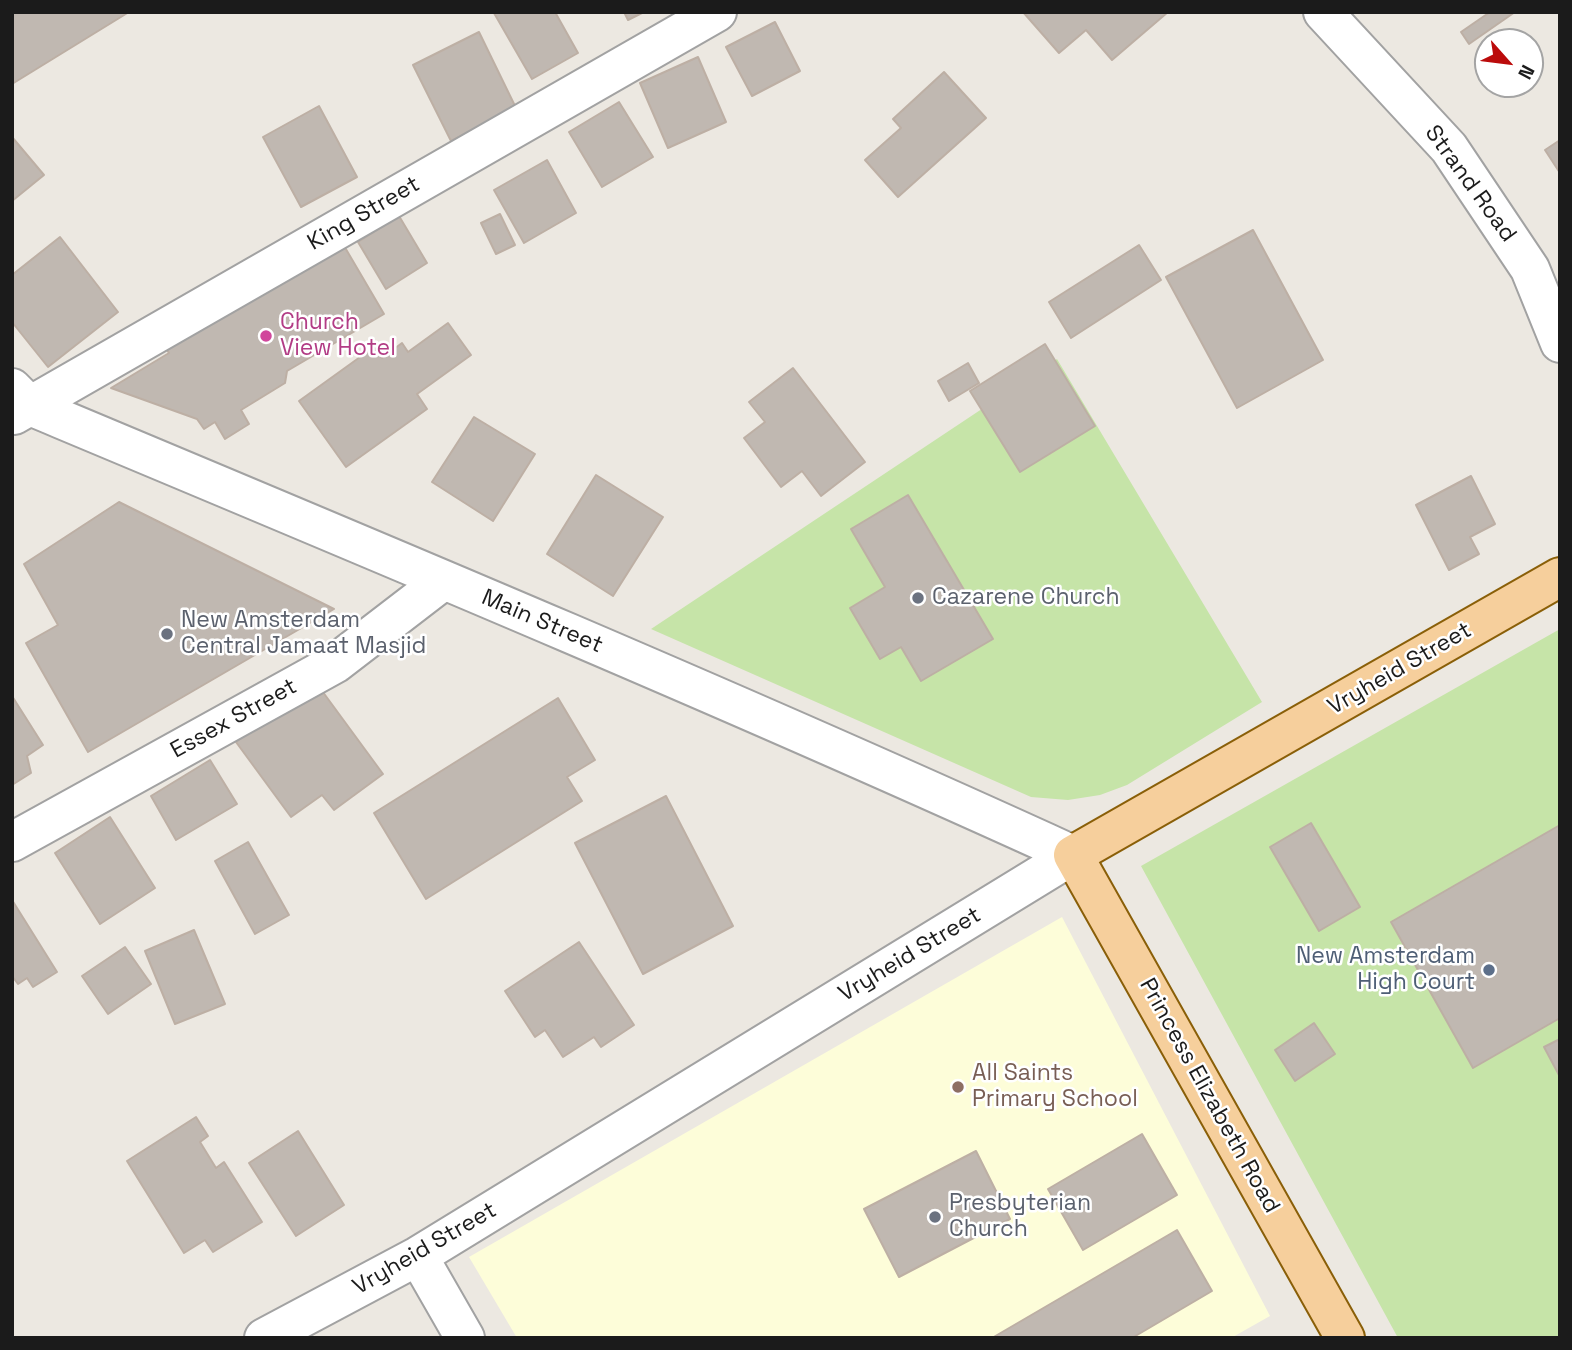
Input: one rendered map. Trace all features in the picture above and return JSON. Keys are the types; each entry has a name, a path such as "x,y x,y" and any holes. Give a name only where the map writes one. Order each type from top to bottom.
{"main road":[{"name":"Vryheid Street","path":"1073,855 1560,577"},
{"name":"Princess Elizabeth Road","path":"1073,855 1345,1338"}],"street":[{"name":"King Street","path":"18,403 717,12"},
{"name":"Strand Road","path":"1323,12 1449,148 1530,269 1560,343"},
{"name":"Main Street","path":"18,403 444,580 875,765 1073,855"},
{"name":"Essex Street","path":"12,842 336,663 444,580"},
{"name":"Vryheid Street","path":"264,1338 418,1256 1073,855"},
{"path":"418,1256 465,1338"}],"shaded area":[{"name":"All Saints Primary School","path":"1062,917 1270,1316 1231,1338 517,1338 469,1257"}],"green space":[{"path":"1057,359 1262,702 1127,785 1100,795 1068,800 1031,797 651,629"},
{"path":"1560,629 1560,825 1391,922 1473,1067 1560,1018 1560,1338 1398,1338 1141,866"}],"building":[{"path":"12,12 129,12 12,84"},
{"path":"555,12 578,53 532,79 494,13"},
{"path":"624,12 644,12 628,20"},
{"path":"1023,12 1168,12 1112,60 1086,30 1059,53"},
{"path":"1490,12 1515,12 1492,28 1474,28 1474,41 1469,44 1461,32"},
{"path":"775,22 800,71 752,96 726,47"},
{"path":"479,32 516,108 451,141 413,65"},
{"path":"698,57 726,122 668,148 640,83"},
{"path":"944,72 986,118 898,197 865,160 901,128 893,119"},
{"path":"619,102 653,157 602,187 569,132"},
{"path":"319,106 357,177 301,207 263,137"},
{"path":"12,137 44,175 12,201"},
{"path":"1560,140 1560,173 1545,150"},
{"path":"547,160 576,213 524,243 494,190"},
{"path":"500,214 515,245 496,254 481,223"},
{"path":"399,216 427,263 386,289 358,242"},
{"path":"1253,230 1323,360 1237,408 1166,277"},
{"path":"60,237 118,312 48,367 12,322 12,275"},
{"path":"340,239 384,314 287,371 285,383 241,410 249,424 225,439 215,422 204,429 197,419 111,388 169,353 163,344"},
{"path":"1139,245 1161,280 1071,338 1049,302"},
{"path":"448,323 471,355 417,394 427,409 346,467 299,401 374,347 382,358 402,343 408,352"},
{"path":"1045,344 1095,426 1020,472 970,391"},
{"path":"968,363 979,383 949,401 938,381"},
{"path":"793,368 865,462 821,496 802,471 781,487 744,438 765,422 749,402"},
{"path":"474,417 535,454 493,521 432,482"},
{"path":"596,475 663,517 613,596 547,554"},
{"path":"1471,476 1495,524 1470,537 1479,554 1449,570 1416,505"},
{"name":"Cazarene Church","path":"908,495 993,639 921,681 901,647 880,659 850,608 885,587 851,529"},
{"name":"New Amsterdam Central Jamaat Masjid","path":"119,502 334,609 88,752 26,643 58,625 24,564"},
{"path":"317,684 383,774 334,810 322,795 291,817 236,742"},
{"path":"12,696 43,745 27,756 31,773 12,785"},
{"path":"558,698 595,760 567,777 582,801 426,899 374,813"},
{"path":"210,760 237,804 176,840 151,796"},
{"path":"666,796 733,926 643,974 575,843"},
{"path":"110,817 155,888 100,924 55,853"},
{"path":"1311,823 1360,907 1319,931 1270,847"},
{"name":"New Amsterdam High Court","path":"1560,825 1560,1018 1473,1068 1391,922"},
{"path":"248,842 289,915 255,934 215,861"},
{"path":"12,900 57,972 33,987 27,978 18,984 12,976"},
{"path":"194,930 225,1004 175,1024 145,951"},
{"path":"579,942 634,1025 601,1047 594,1037 563,1057 545,1030 535,1037 505,991"},
{"path":"125,947 151,984 108,1014 82,976"},
{"path":"1314,1023 1335,1054 1295,1081 1275,1050"},
{"path":"1560,1039 1560,1077 1544,1047"},
{"path":"196,1117 208,1136 200,1142 216,1168 224,1162 262,1222 213,1252 205,1240 184,1253 127,1161"},
{"path":"298,1131 344,1205 296,1236 249,1163"},
{"path":"1142,1134 1177,1195 1083,1250 1048,1189"},
{"path":"976,1151 1010,1219 899,1277 864,1209"},
{"path":"1177,1230 1212,1291 1132,1338 992,1338"}],"place":[{"name":"Church View Hotel","path":"266,336"},
{"name":"Cazarene Church","path":"918,598"},
{"name":"New Amsterdam Central Jamaat Masjid","path":"167,634"},
{"name":"New Amsterdam High Court","path":"1489,970"},
{"name":"All Saints Primary School","path":"958,1087"},
{"name":"Presbyterian Church","path":"935,1217"}]}
